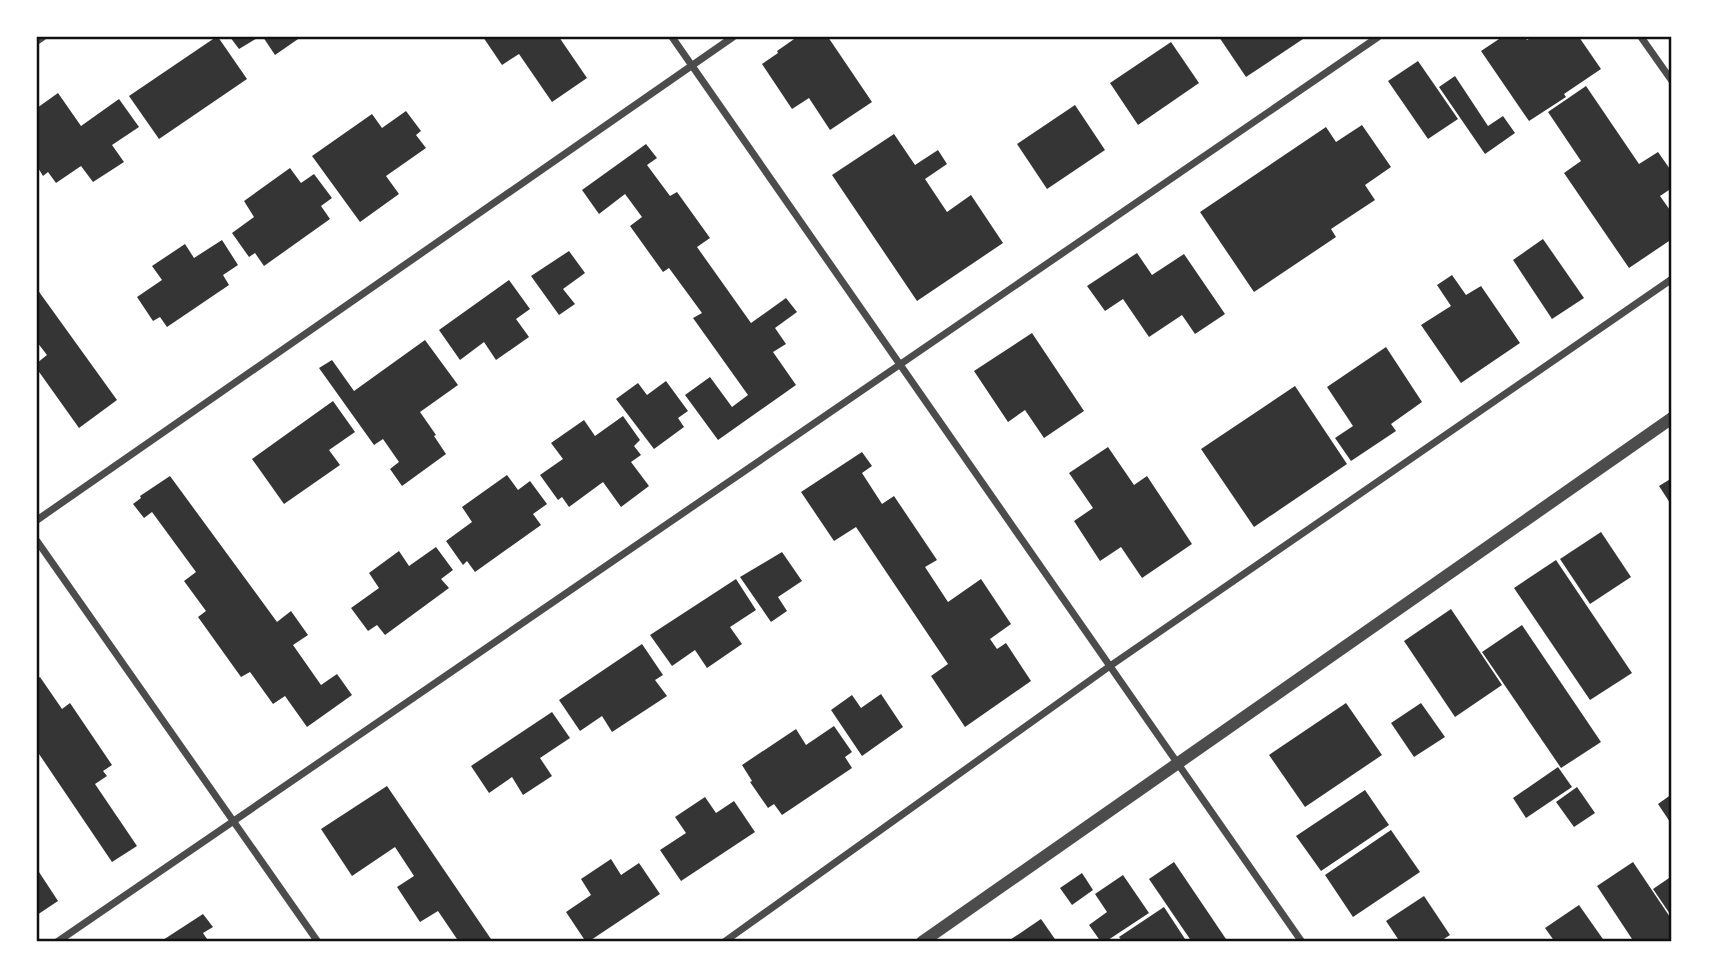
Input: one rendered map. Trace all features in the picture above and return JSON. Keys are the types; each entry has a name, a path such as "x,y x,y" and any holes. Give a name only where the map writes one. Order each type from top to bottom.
{"street":[{"path":"37,41 43,37"},
{"path":"672,37 1302,942"},
{"path":"37,520 733,37"},
{"path":"57,942 1378,37"},
{"path":"1641,37 1672,81"},
{"path":"724,942 1110,666 1672,279"},
{"path":"922,942 1672,418"},
{"path":"37,541 318,942"}],"building":[{"path":"216,37 247,79 159,139 129,96"},
{"path":"230,37 259,37 239,49"},
{"path":"263,37 301,37 275,55"},
{"path":"483,37 559,37 587,78 552,102 519,54 502,65"},
{"path":"797,37 828,37 872,102 830,130 809,98 792,109 762,64"},
{"path":"1219,37 1306,37 1246,77"},
{"path":"1498,37 1525,37 1527,40 1532,37 1579,37 1601,69 1564,94 1566,97 1529,121 1481,51 1499,39"},
{"path":"1171,42 1199,83 1138,125 1110,83"},
{"path":"1418,61 1458,119 1428,139 1388,81"},
{"path":"1455,76 1488,126 1503,116 1515,133 1485,154 1439,87"},
{"path":"1586,86 1639,164 1658,152 1672,172 1672,188 1660,196 1672,213 1672,239 1629,268 1564,173 1581,161 1548,112"},
{"path":"58,93 81,126 119,99 139,127 112,145 124,162 93,182 81,166 56,183 48,172 43,176 37,166 37,108"},
{"path":"1075,105 1105,150 1047,189 1017,144"},
{"path":"406,111 421,131 416,135 426,148 386,176 399,194 360,222 312,156 372,114 382,128"},
{"path":"1362,125 1391,167 1365,185 1375,200 1331,229 1336,237 1254,292 1200,212 1326,127 1336,142"},
{"path":"894,134 915,165 938,150 947,164 925,179 947,212 971,195 1003,243 917,301 832,175"},
{"path":"646,144 657,158 647,165 670,196 677,192 710,238 697,247 751,323 786,298 797,312 775,328 786,344 773,352 796,385 718,440 685,395 710,377 732,407 748,395 693,318 702,313 669,268 663,272 630,226 642,217 625,194 599,214 582,190"},
{"path":"290,168 301,183 314,174 332,198 321,206 330,219 264,266 255,253 249,257 232,233 254,217 244,201"},
{"path":"1543,239 1584,298 1552,319 1513,260"},
{"path":"222,240 238,265 223,275 229,285 167,327 160,317 153,321 137,297 162,280 152,266 185,244 194,258"},
{"path":"569,251 585,273 563,289 575,304 559,315 531,276"},
{"path":"1137,253 1152,275 1184,254 1225,314 1195,334 1182,315 1149,337 1123,299 1105,311 1087,286"},
{"path":"1452,275 1466,295 1481,286 1520,343 1461,383 1421,325 1451,306 1437,285"},
{"path":"509,280 530,309 516,319 529,337 496,360 484,342 460,360 439,330"},
{"path":"37,289 117,400 79,428 37,369 37,363 47,355 37,342"},
{"path":"1032,333 1084,411 1044,438 1025,410 1008,422 974,371"},
{"path":"425,340 458,385 420,412 446,454 402,486 390,469 399,462 383,439 374,445 319,368 332,360 354,391"},
{"path":"1386,347 1422,402 1391,424 1396,431 1351,461 1335,438 1353,426 1327,387"},
{"path":"666,381 688,411 678,418 684,427 654,449 616,399 638,383 647,395"},
{"path":"1295,386 1347,464 1254,527 1201,449"},
{"path":"333,401 355,432 329,450 340,465 284,504 252,459"},
{"path":"623,416 640,440 634,446 641,455 631,462 649,486 621,507 603,482 569,507 562,497 558,500 540,475 563,459 551,443 584,420 595,436"},
{"path":"1108,447 1134,485 1147,476 1192,544 1142,578 1121,547 1100,561 1074,521 1093,508 1069,473"},
{"path":"862,452 872,466 862,473 882,504 894,496 937,560 925,567 948,602 981,579 1011,624 990,639 997,649 1006,643 1031,681 965,727 931,676 948,664 856,527 834,541 801,492"},
{"path":"507,475 518,490 530,481 547,504 533,514 541,525 475,572 467,561 463,565 446,541 472,522 462,507"},
{"path":"170,476 277,622 291,611 308,635 293,645 321,685 337,674 352,695 307,727 285,696 273,704 250,672 241,677 198,617 206,611 184,581 196,572 152,512 144,518 133,504 140,496"},
{"path":"1672,478 1672,506 1659,486"},
{"path":"1601,532 1631,577 1590,604 1560,559"},
{"path":"436,547 453,570 441,579 449,588 385,635 377,625 368,631 351,608 379,588 369,573 399,551 409,566"},
{"path":"782,552 802,581 778,597 787,611 771,622 740,577"},
{"path":"1556,560 1632,673 1590,700 1514,588"},
{"path":"736,579 756,610 730,627 742,644 707,668 695,650 672,666 650,635"},
{"path":"1451,609 1502,685 1455,717 1404,641"},
{"path":"1522,625 1601,742 1561,768 1482,652"},
{"path":"642,644 663,675 655,680 667,696 612,732 602,716 580,731 559,700"},
{"path":"40,677 62,709 70,703 112,765 103,771 107,776 95,784 137,846 112,862 37,751 37,679"},
{"path":"881,694 903,727 862,756 831,710 852,695 861,708"},
{"path":"1346,703 1382,755 1305,807 1269,755"},
{"path":"1421,703 1445,737 1414,757 1391,723"},
{"path":"552,712 570,738 540,758 552,776 523,795 512,777 489,793 471,766"},
{"path":"834,726 852,752 845,757 852,768 782,815 774,804 768,808 742,765 796,729 806,745"},
{"path":"1558,767 1572,787 1526,818 1513,798"},
{"path":"387,786 493,942 459,942 438,911 420,922 397,887 414,876 395,847 352,876 321,829"},
{"path":"1577,787 1595,813 1574,827 1556,802"},
{"path":"1365,790 1389,825 1321,871 1296,836"},
{"path":"1672,794 1672,825 1658,804"},
{"path":"705,797 716,813 734,801 755,832 681,881 660,850 686,833 675,817"},
{"path":"1391,830 1420,872 1353,917 1325,875"},
{"path":"611,859 621,875 639,863 660,894 586,942 566,912 591,895 581,879"},
{"path":"1174,862 1228,942 1192,942 1149,879"},
{"path":"1633,862 1672,920 1672,942 1634,942 1597,886"},
{"path":"37,869 58,901 37,915"},
{"path":"1082,873 1093,890 1072,905 1060,888"},
{"path":"1123,875 1149,913 1101,942 1089,925 1107,912 1095,894"},
{"path":"1672,876 1672,917 1653,889"},
{"path":"1424,896 1450,935 1439,942 1400,942 1386,921"},
{"path":"1579,905 1605,942 1555,942 1545,928"},
{"path":"1164,907 1187,942 1123,942 1119,937"},
{"path":"203,914 213,927 203,933 209,942 163,940"},
{"path":"1041,919 1057,942 1007,942"}]}
